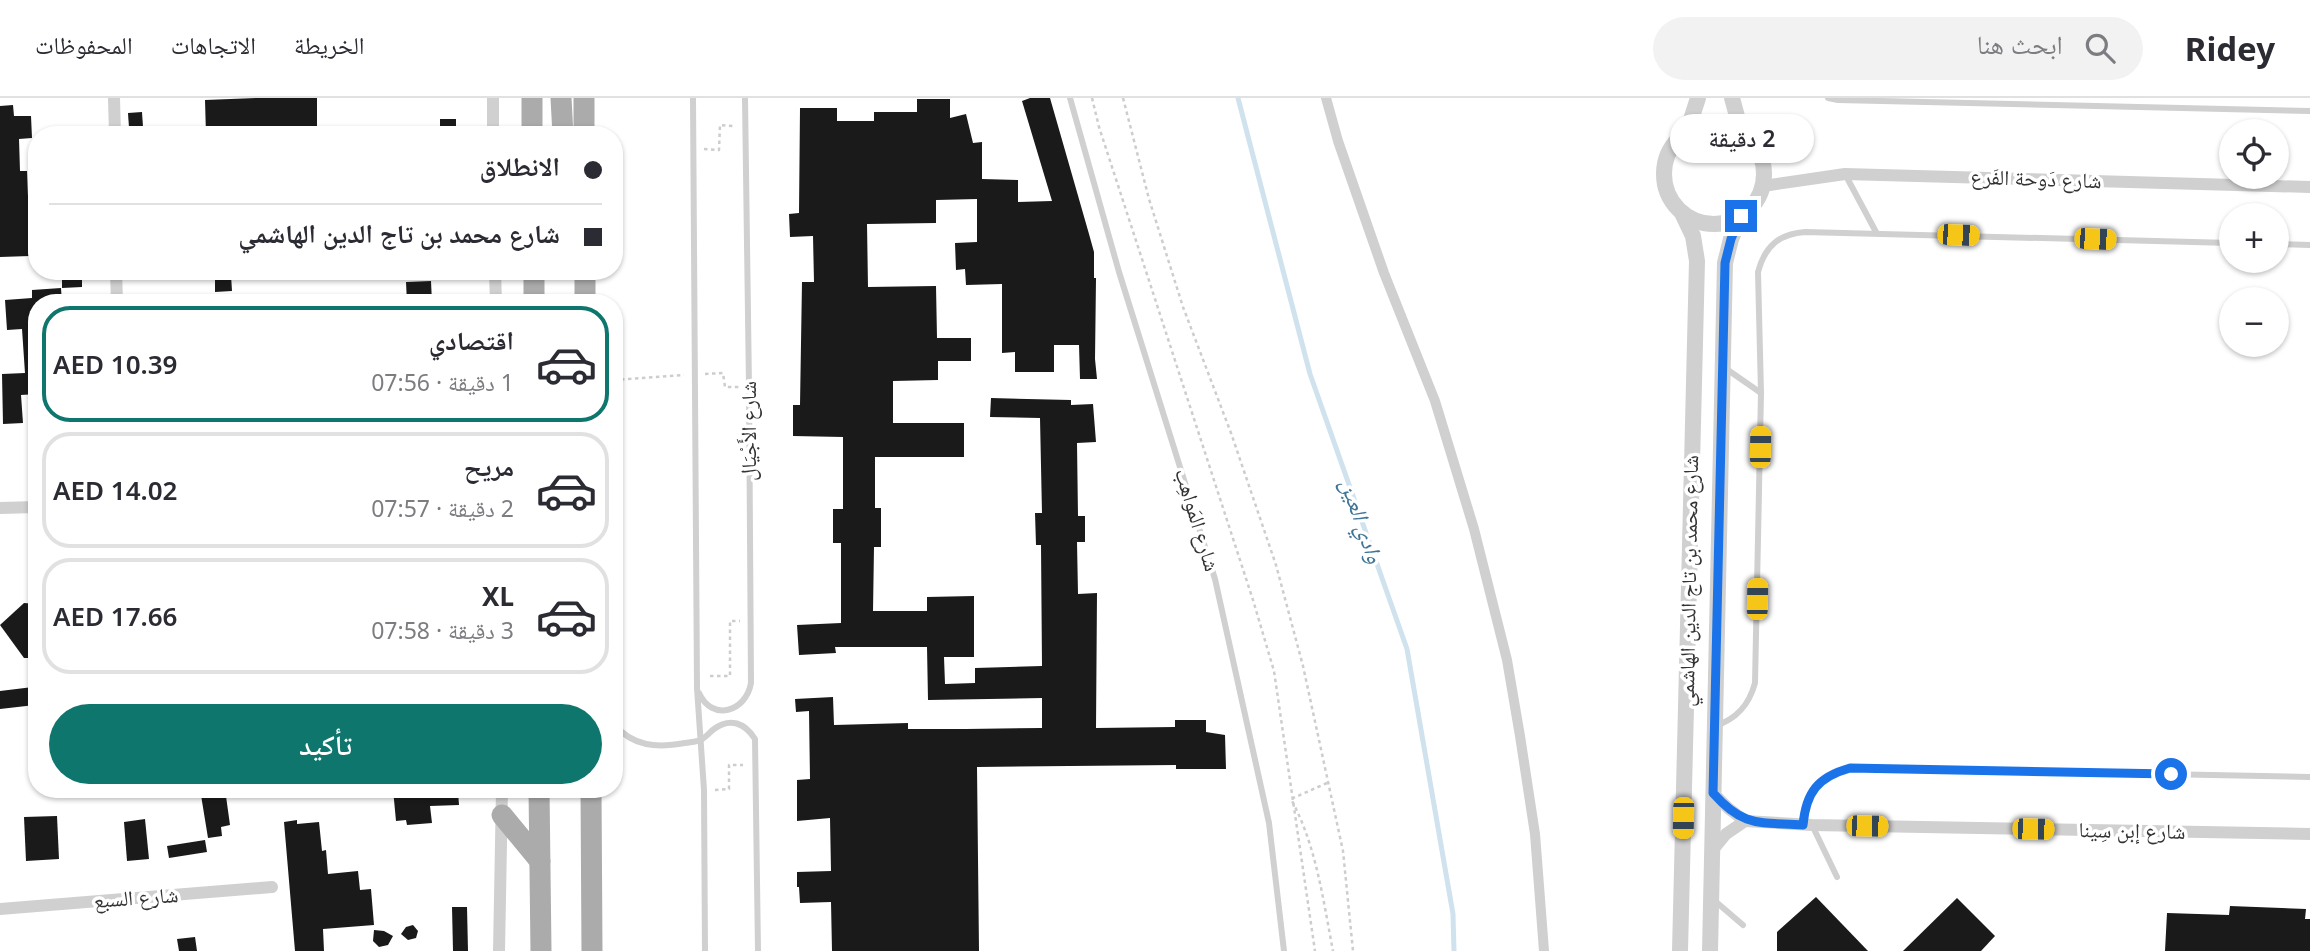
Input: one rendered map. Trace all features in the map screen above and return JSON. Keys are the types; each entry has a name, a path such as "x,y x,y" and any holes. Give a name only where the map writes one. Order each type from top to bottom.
{"main road":[{"path":"532,98 533,126"},
{"path":"561,98 563,126"},
{"path":"539,798 541,951"},
{"path":"591,798 592,951"},
{"path":"502,815 540,861"}],"street":[{"path":"114,98 115,126"},
{"path":"493,98 493,126"},
{"path":"1326,98 1338,141 1384,273 1435,401 1474,529 1507,660 1518,724 1535,834 1544,951"},
{"path":"1687,132 1708,124 1731,126 1741,131 1758,149 1765,173 1763,186 1758,198 1741,216 1718,224 1705,223 1682,213 1668,194 1664,171 1671,149 1687,132 1698,98"},
{"path":"1732,98 1741,131"},
{"name":"شارع دَوحة الفَرع","path":"1763,186 1845,174 2310,187"},
{"name":"شارع محمد بن تاج الدين الهاشمي","path":"1680,951 1697,261 1693,236 1682,213"},
{"name":"شارع محمد بن تاج الدين الهاشمي","path":"1710,951 1725,263 1741,216"},
{"path":"0,508 28,507"},
{"path":"1712,851 1726,834 1745,821 1713,793"},
{"path":"499,951 502,798"},
{"name":"شارع إبن سِينا","path":"1745,821 1807,825 2310,834"},
{"name":"شارع السبع","path":"0,909 272,887"}],"lane":[{"path":"694,98 697,688 704,790 705,951"},
{"name":"شارع الأَجْيَال","path":"697,688 707,705 726,710 744,702 751,683 745,98"},
{"name":"شارع المَواهِب","path":"1070,98 1119,272 1215,579 1269,823 1284,951"},
{"path":"1828,98 2310,111"},
{"path":"1845,174 1876,232"},
{"path":"1713,726 1736,716 1745,707 1755,683 1761,393 1758,271 1761,258 1769,247 1779,238 1792,233 1876,232 2219,243"},
{"path":"2289,245 2310,246"},
{"path":"1723,366 1761,393"},
{"path":"623,732 629,737 653,746 666,746 702,739 720,725 739,723 749,728 755,739 757,764 758,951"},
{"path":"1838,877 1807,825 1807,801 1821,781 1834,772 1850,768 2310,777"},
{"path":"1710,898 1742,925"}],"path":[{"path":"1092,98 1099,127 1267,647 1273,671 1315,951"},
{"path":"1123,98 1149,200 1183,307 1231,433 1276,565 1303,666 1343,851 1353,951"},
{"path":"694,149 719,150 720,125 745,126"},
{"path":"623,379 723,373 724,387 749,387"},
{"path":"697,676 730,676 730,621 750,621"},
{"path":"704,790 729,789 729,765 757,764"},
{"path":"1291,799 1327,783"},
{"path":"1291,799 1304,824 1318,872 1333,951"}],"building":[{"path":"317,98 317,126 206,126 205,100"},
{"path":"1030,98 1050,98 1094,252 1097,379 1080,379 1079,345 1054,345 1054,372 1015,372 1015,352 1002,353 1002,284 966,285 965,269 956,270 955,243 977,242 977,199 936,200 936,223 867,224 868,287 936,286 937,338 971,338 971,361 938,361 938,380 893,381 893,423 964,423 964,457 875,457 875,508 881,508 881,547 874,547 873,611 927,611 927,597 974,596 974,657 944,657 945,684 975,683 975,668 1042,666 1041,545 1036,545 1035,513 1042,513 1040,418 990,417 991,398 1071,400 1071,405 1093,404 1096,442 1077,443 1078,516 1085,516 1085,542 1077,542 1078,594 1097,593 1096,728 1175,727 1175,720 1206,720 1206,732 1225,735 1226,769 1176,769 1176,765 977,767 979,951 832,951 831,902 800,903 797,887 797,872 831,871 830,818 797,821 797,780 810,779 809,711 796,712 795,699 833,697 834,725 908,723 908,729 966,729 1042,728 1042,698 928,700 927,647 835,647 836,653 799,655 797,625 841,623 841,543 833,543 833,509 843,509 843,437 793,436 793,405 800,405 802,282 814,282 813,236 790,237 789,214 799,213 800,108 837,108 837,121 874,121 874,112 917,112 917,99 950,99 950,118 966,114 973,143 982,142 982,179 1018,180 1018,202 1052,201 1022,101"},
{"path":"13,105 14,116 31,116 28,138 19,139 20,171 27,171 28,256 0,257 0,106"},
{"path":"142,112 143,126 129,126 128,113"},
{"path":"440,119 456,119 456,126 440,126"},
{"path":"62,280 82,280 82,287 62,288"},
{"path":"215,280 231,280 232,291 215,292"},
{"path":"431,281 432,294 407,294 406,282"},
{"path":"61,288 61,294 32,294 32,290"},
{"path":"28,298 28,395 21,395 23,423 3,424 2,374 25,373 22,329 7,330 5,300"},
{"path":"24,603 28,603 28,658 24,658 0,625"},
{"path":"28,688 28,706 0,709 0,691"},
{"path":"201,798 226,798 230,825 221,827 222,836 208,838"},
{"path":"394,798 458,798 459,805 430,806 432,823 407,825 406,820 396,821"},
{"path":"57,816 59,859 26,861 24,817"},
{"path":"145,819 149,859 127,861 124,822"},
{"path":"297,820 297,824 319,822 322,851 326,850 328,874 358,871 360,890 371,889 374,925 323,929 324,951 295,951 284,822"},
{"path":"205,840 207,852 169,858 167,846"},
{"path":"1816,897 1868,951 1777,951 1777,932"},
{"path":"1957,898 1995,936 1981,951 1903,951"},
{"path":"2230,906 2306,909 2305,919 2310,919 2310,951 2165,951 2167,913 2229,915"},
{"path":"452,907 467,907 468,951 453,951"},
{"path":"413,925 418,931 416,938 408,940 401,934 406,927"},
{"path":"374,930 393,936 388,945 379,947 373,941"},
{"path":"195,937 197,951 179,951 177,939"}],"waterway":[{"name":"وادي العين","path":"1238,98 1310,374 1407,649 1453,914 1454,951"}],"route":[{"path":"1741,216 1735,227 1725,263 1713,793 1745,821 1803,825 1804,809 1810,794 1821,781 1834,772 1850,768 2171,774"}]}
